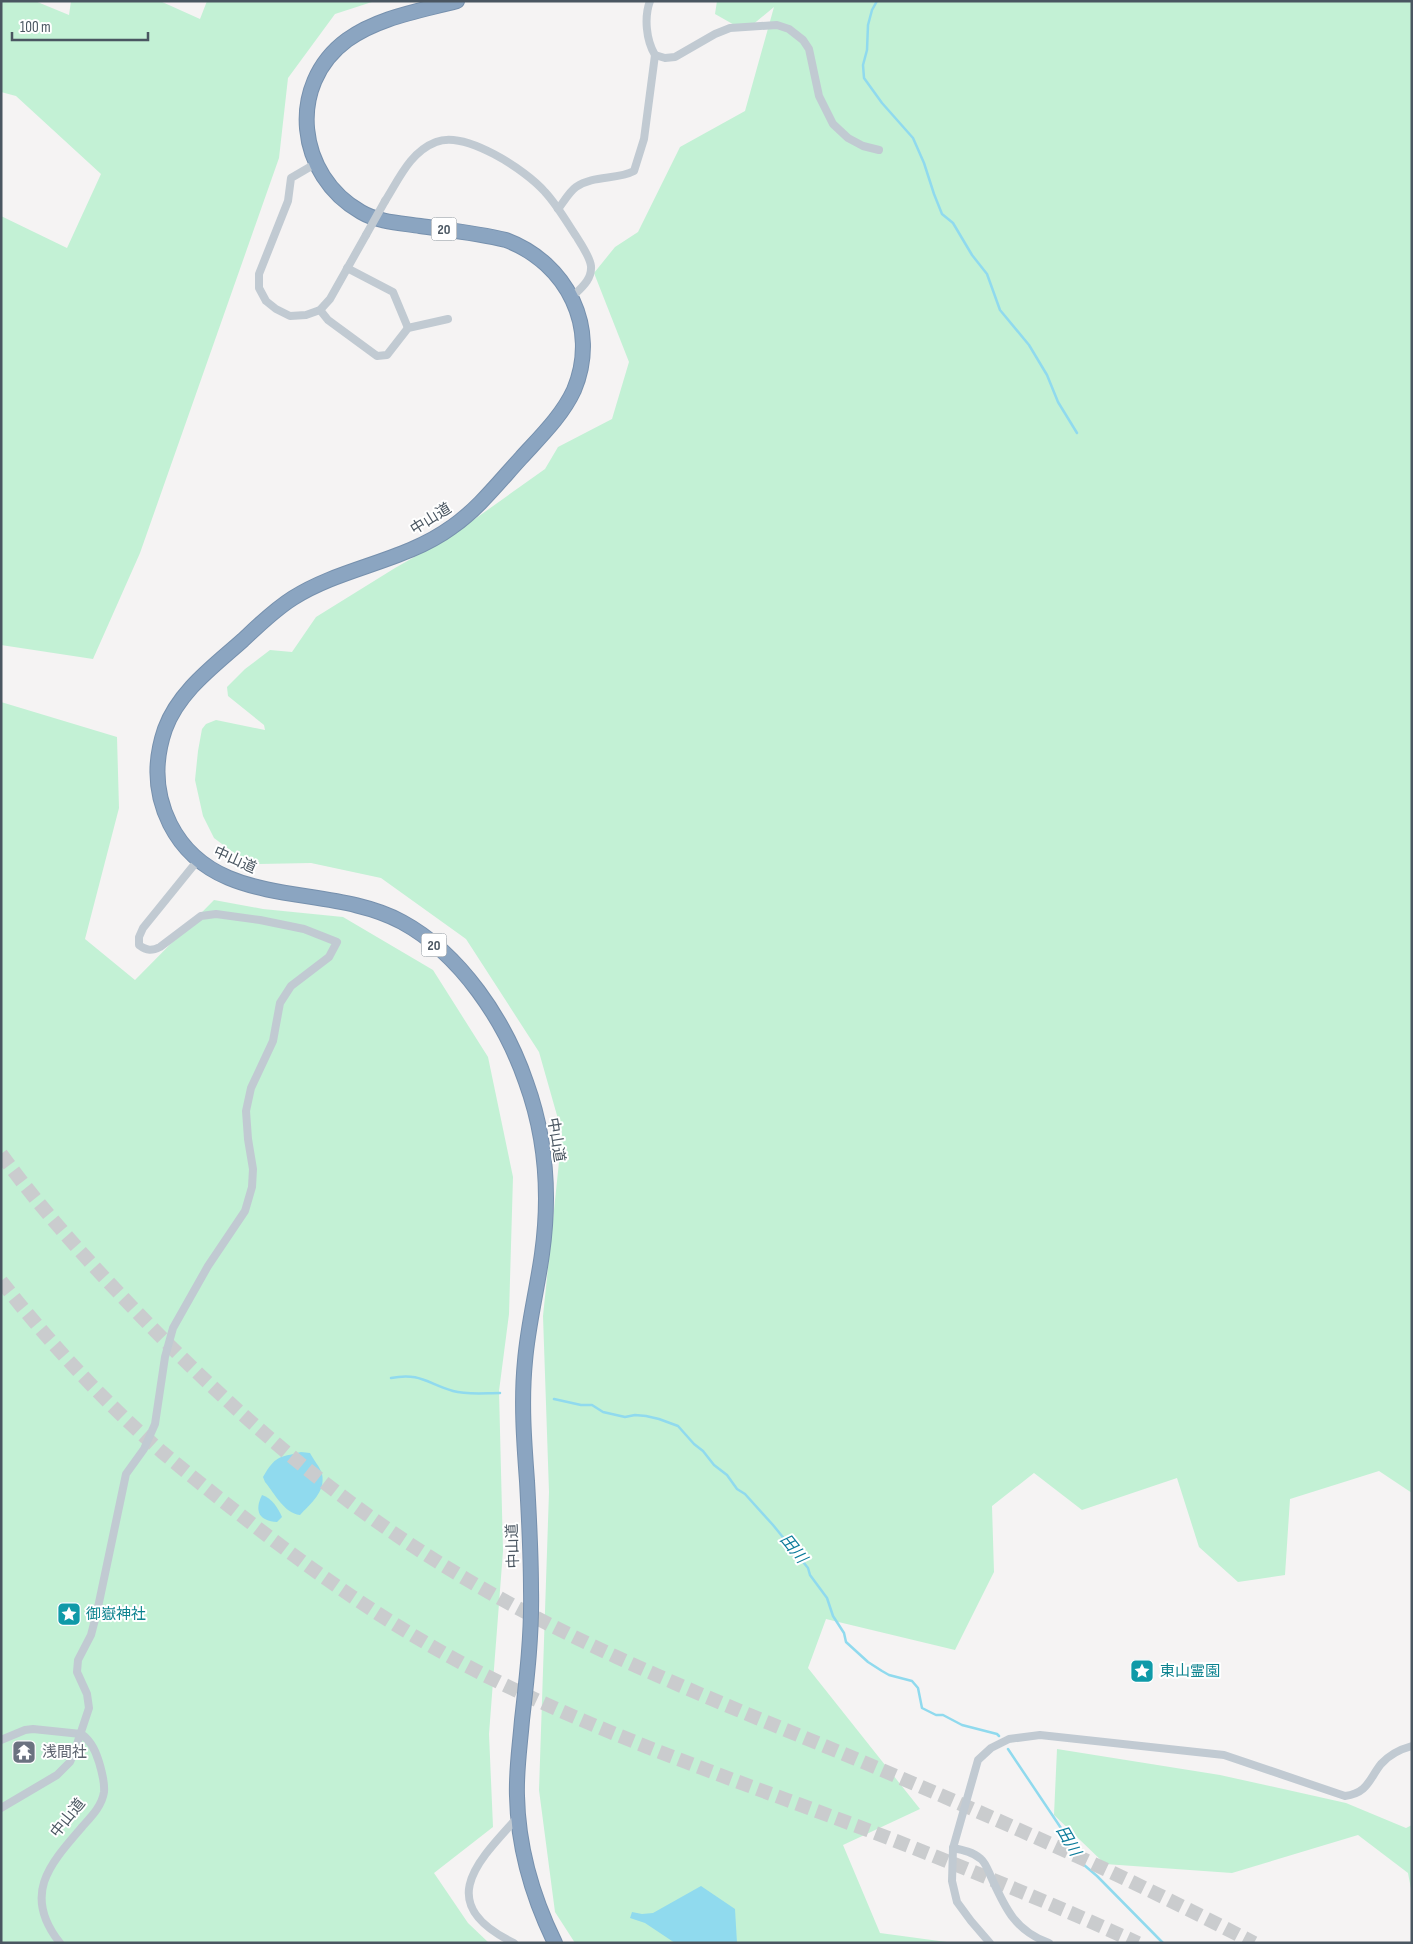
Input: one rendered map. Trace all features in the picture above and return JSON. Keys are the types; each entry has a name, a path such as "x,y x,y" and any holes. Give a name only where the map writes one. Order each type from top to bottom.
{"highway":[{"name":"中山道","path":"457,1 394,17 368,27 345,42 327,60 312,90 306,119 306,133 315,164 336,194 348,204 372,217 387,221 490,236 520,245 546,262 572,297 581,328 580,370 575,386 556,419 490,493 452,527 406,552 322,582 294,597 265,619 198,680 177,706 164,733 157,776 164,812 175,834 198,860 229,879 245,885 277,892 331,899 382,913 415,930 442,951 478,992 510,1044 529,1089 542,1141 546,1195 542,1254 527,1338 523,1385 531,1594 517,1781 518,1817 524,1854 536,1897 555,1943"}],"street":[{"path":"558,209 576,187 591,180 628,174 634,171 644,139 655,55 650,46 647,19 650,1"},
{"path":"655,55 675,58 715,34 730,28 777,25 789,29 803,40 809,49 819,96 833,124 848,138 863,146 879,150"},
{"path":"315,164 291,178 288,201 259,274 259,288 266,301 276,309 290,316 306,315 320,310 330,299 409,162 423,148 438,141 456,139 480,148 524,173 544,191 558,209 580,243 591,266 588,281 572,297"},
{"path":"348,268 393,292 408,328"},
{"path":"320,310 328,320 378,356 387,355 408,328 448,319"},
{"path":"1,1808 64,1769 70,1762 81,1734 89,1708 87,1694 77,1672 78,1660 91,1635 98,1612 126,1474 144,1449 155,1424 165,1358 173,1328 208,1266 245,1211 252,1187 253,1169 246,1111 251,1088 273,1041 280,1003 292,986 329,957 337,942 304,929 287,925 216,914 200,916 160,947 153,950 145,949 139,945 139,936 143,928 198,860"},
{"path":"1,1740 24,1730 33,1729 81,1734"},
{"name":"中山道","path":"60,1943 50,1930 46,1920 42,1900 43,1883 48,1870 59,1855 93,1815 104,1793 103,1774 94,1748 81,1734"},
{"path":"990,1943 956,1902 952,1881 953,1848 973,1772 978,1760 991,1748 1009,1740 1040,1735 1224,1755 1345,1796 1356,1794 1364,1789 1383,1762 1403,1748 1412,1746"},
{"path":"514,1943 486,1926 479,1919 473,1909 469,1894 469,1881 484,1855 518,1817"},
{"path":"953,1848 971,1852 983,1860 1005,1908 1022,1928 1049,1943"}],"green space":[{"path":"1,1 35,1 69,15 71,1 160,1 200,19 207,1 375,1 335,14 288,78 279,158 140,553 93,659 1,645 1,216 67,248 101,174 16,96 1,92"},
{"path":"717,1 1412,1 1412,1493 1379,1471 1290,1499 1285,1575 1238,1582 1199,1547 1177,1478 1082,1510 1034,1473 992,1506 994,1572 955,1650 826,1619 808,1668 920,1809 843,1845 880,1933 954,1943 575,1943 555,1912 539,1790 549,1492 543,1316 562,1133 539,1052 466,939 381,878 311,863 259,864 234,853 214,838 203,816 195,780 202,729 206,724 216,720 265,730 264,725 228,696 227,687 245,669 270,650 292,652 316,617 451,536 545,469 558,447 612,419 629,362 594,273 615,247 638,232 680,147 745,111 774,7 745,31 715,14"},
{"path":"1,702 117,737 119,808 85,939 135,980 214,900 263,909 343,917 433,970 488,1057 513,1177 509,1314 499,1391 503,1551 489,1734 493,1827 434,1873 468,1923 489,1943 1,1943"},
{"path":"1057,1749 1220,1775 1346,1803 1406,1828 1412,1825 1412,1894 1408,1873 1358,1835 1232,1873 1105,1864 1054,1815"}],"water":[{"path":"301,1452 310,1453 321,1471 323,1480 316,1497 300,1515 294,1514 285,1507 263,1477 271,1465 278,1459"},
{"path":"262,1495 272,1501 279,1510 282,1517 277,1522 266,1520 260,1514 258,1506"},
{"path":"701,1886 735,1909 737,1943 675,1943 645,1923 630,1918 632,1912 642,1914 653,1913"}],"waterway":[{"path":"877,1 872,10 868,25 867,50 863,65 864,78 882,103 913,138 942,214 953,223 972,255 987,274 1000,310 1029,345 1047,375 1058,402 1077,433"},
{"name":"田川","path":"391,1378 417,1378 458,1392 500,1393"},
{"name":"田川","path":"554,1399 581,1405 592,1405 603,1412 625,1417 635,1415 646,1416 678,1426 714,1465 727,1475 737,1489 745,1494 808,1568 810,1575 827,1598 833,1616 844,1633 846,1642 868,1662 882,1671 889,1675 912,1681 918,1688 922,1708 936,1715 943,1715 962,1725 999,1736"},
{"name":"田川","path":"1008,1749 1071,1843 1077,1859 1097,1876 1163,1943"}],"tunnel":[{"path":"1,1154 32,1195 82,1253 134,1309 210,1385 291,1456 376,1521 420,1551 513,1605 609,1654 1007,1824 1107,1870 1254,1943"},
{"path":"1,1281 77,1370 140,1433 162,1452 206,1488 313,1569 377,1613 443,1653 511,1688 601,1728 944,1860 1042,1900 1138,1943"}],"place":[{"name":"御嶽神社","path":"69,1614"},
{"name":"東山霊園","path":"1142,1671"},
{"name":"浅間社","path":"24,1752"}]}
